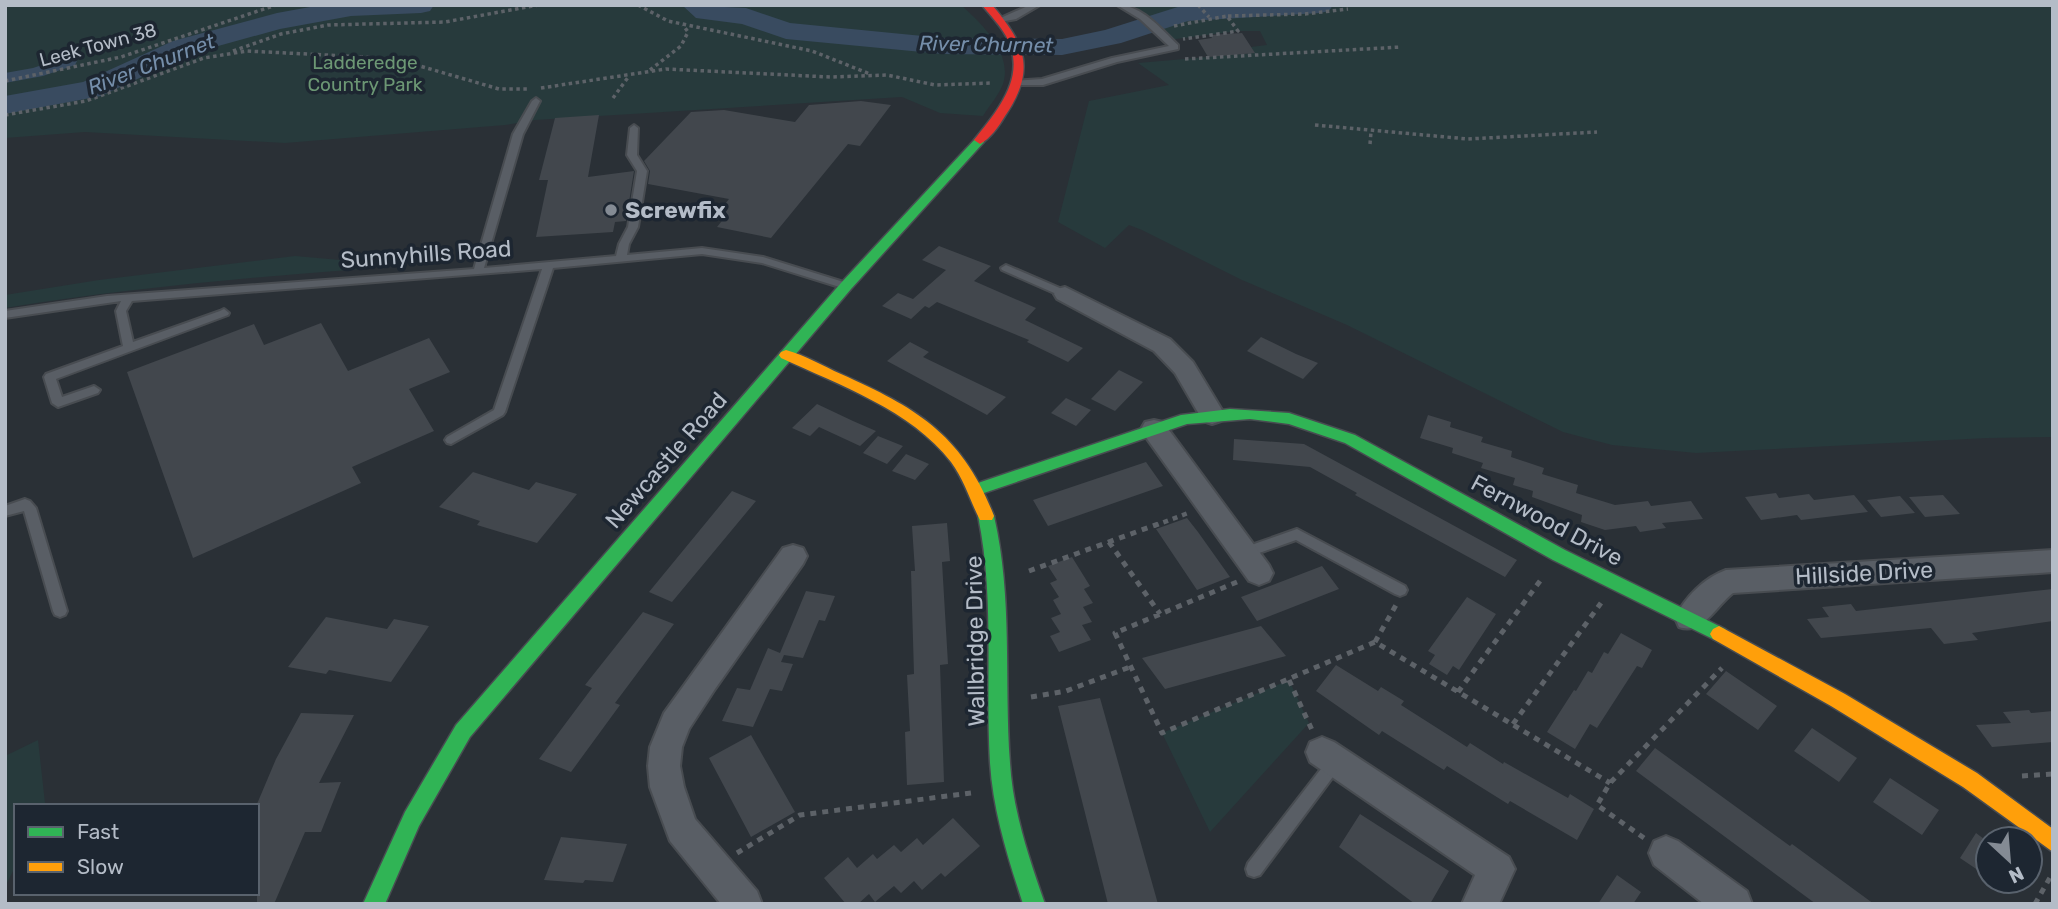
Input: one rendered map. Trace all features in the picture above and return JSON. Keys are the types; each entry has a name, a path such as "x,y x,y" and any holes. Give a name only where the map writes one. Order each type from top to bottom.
{"main road":[{"path":"987,5 1000,20"},
{"name":"Newcastle Road","path":"374,904 412,818 463,731 846,286 997,122 1017,83 1021,66 1013,36 1000,20"},
{"name":"Wallbridge Drive","path":"786,355 911,416 936,435 955,456 978,489 997,547 1000,765 1003,789 1009,830 1034,904"},
{"name":"Fernwood Drive","path":"978,489 1186,419 1212,415 1281,415 1317,424 1362,445 1559,555 1690,618 1838,700 1970,780 2053,842"}],"street":[{"path":"1065,294 1163,345 1184,368 1212,415"},
{"path":"1154,429 1252,563"},
{"path":"744,904 682,828 673,808 664,766 666,747 675,723 704,679 793,556"},
{"name":"Hillside Drive","path":"1690,618 1707,597 1726,582 2053,561"},
{"path":"1329,756 1497,869 1480,904"},
{"path":"1665,853 1734,904"}],"lane":[{"path":"1000,20 1013,17 1036,5"},
{"path":"1017,83 1043,82 1115,60 1175,47 1171,40 1143,17 1121,5"},
{"path":"478,272 518,134 536,101"},
{"path":"621,258 624,244 633,227 642,171 632,155 634,128"},
{"name":"Sunnyhills Road","path":"5,315 128,298 478,272 702,251 763,260 846,286"},
{"path":"451,440 499,412 549,265"},
{"path":"1006,268 1065,294"},
{"path":"128,298 121,311 129,348"},
{"path":"94,390 58,403 50,377 224,313"},
{"path":"5,511 25,504 30,509 60,611"},
{"path":"1252,563 1297,534 1400,590"},
{"path":"1254,869 1329,756"}],"path":[{"name":"Leek Town 38","path":"5,80 121,57 276,5"},
{"path":"5,115 86,101 161,72 225,54 281,34 328,25 445,22 538,5"},
{"path":"638,5 668,21 812,51 874,76"},
{"path":"1198,5 1209,18"},
{"path":"1227,16 1238,31 1171,40 1168,29 1186,22 1227,16 1306,14 1348,9"},
{"path":"650,71 681,46 688,32 683,24"},
{"path":"1185,59 1401,47"},
{"path":"225,54 247,51 366,57 406,62 499,89 516,90 573,85 650,71 691,69 830,77 887,75 935,85 1017,83"},
{"path":"613,98 628,77"},
{"path":"1315,125 1371,132 1481,139 1597,132"},
{"path":"1370,144 1371,132"},
{"path":"998,582 1210,505"},
{"path":"1109,542 1160,614"},
{"path":"1458,692 1559,555"},
{"path":"1252,563 1160,614 1115,634 1161,733 1375,642 1394,612 1400,590"},
{"path":"1513,724 1616,583"},
{"path":"1375,642 1610,783"},
{"path":"1665,853 1597,804 1610,783 1742,648"},
{"path":"999,702 1066,691 1130,667"},
{"path":"1289,680 1329,756"},
{"path":"713,867 800,815 1003,789"},
{"path":"2035,904 2053,874"}],"green space":[{"name":"Ladderedge Country Park","path":"5,5 961,5 993,40 999,50 1005,72 1001,88 983,116 940,113 902,97 535,120 505,125 285,143 85,132 5,138"},
{"path":"1121,5 2053,5 2053,437 1696,453 1612,445 1563,432 1347,325 1242,280 1142,230 1129,225 1105,248 1058,222 1089,101 1169,85 1138,63 1254,53 1251,47 1267,45 1260,31 1238,31 1168,40 1143,17"},
{"path":"295,256 363,262 361,269 183,285 5,308 5,295 99,280"},
{"path":"1289,680 1309,723 1210,832 1162,733"},
{"path":"38,740 45,803 14,804 14,869 5,887 5,756"}],"building":[{"path":"1242,33 1255,53 1208,57 1198,40 1212,38 1210,35"},
{"path":"861,101 891,105 860,146 848,144 771,238 717,227 725,217 716,215 729,199 648,184 650,171 644,161 691,112 724,110 795,122 809,105"},
{"path":"599,115 588,177 634,171 626,221 615,222 613,232 536,237 548,180 539,180 555,118"},
{"path":"939,246 991,266 974,281 1036,308 1025,320 1083,348 1068,362 1027,342 1029,340 937,302 929,308 925,306 911,319 882,306 898,293 913,299 946,270 922,260"},
{"path":"321,323 348,371 429,338 450,372 409,389 434,431 352,467 361,483 193,558 127,372 254,324 264,345"},
{"path":"1261,337 1318,363 1303,379 1247,351"},
{"path":"910,342 929,352 923,357 1006,397 987,415 887,361"},
{"path":"1119,370 1143,382 1115,411 1091,399"},
{"path":"1066,398 1091,410 1076,426 1051,413"},
{"path":"817,404 876,431 860,446 819,427 810,436 792,428"},
{"path":"1428,415 1451,422 1450,427 1483,437 1481,442 1512,451 1511,457 1544,468 1542,474 1578,485 1576,493 1615,505 1648,501 1651,506 1691,501 1703,519 1662,523 1666,528 1640,532 1636,526 1605,530 1581,522 1582,515 1532,497 1533,491 1513,485 1515,478 1481,468 1483,463 1452,453 1453,448 1420,438"},
{"path":"878,436 903,446 887,464 863,453"},
{"path":"1234,439 1304,444 1517,560 1505,577 1355,495 1357,493 1310,467 1233,460"},
{"path":"906,454 929,464 915,480 892,471"},
{"path":"1146,462 1163,486 1048,526 1033,500"},
{"path":"473,472 529,490 536,482 577,494 537,543 477,525 480,521 439,507"},
{"path":"732,491 756,501 672,602 649,592"},
{"path":"1776,493 1779,498 1809,494 1814,500 1854,495 1868,512 1801,520 1797,515 1761,520 1745,497"},
{"path":"1943,495 1960,514 1925,517 1909,497"},
{"path":"1900,496 1915,513 1881,517 1867,500"},
{"path":"1187,518 1230,577 1197,590 1156,529"},
{"path":"947,523 950,561 942,562 948,664 940,665 944,782 907,785 905,732 910,731 907,675 914,674 911,571 915,571 912,526"},
{"path":"1072,557 1090,586 1084,589 1093,603 1083,607 1092,622 1082,625 1091,640 1059,652 1050,636 1060,632 1051,618 1061,614 1053,600 1059,597 1050,583 1057,580 1048,566"},
{"path":"1322,566 1339,589 1257,621 1241,597"},
{"path":"2053,589 2053,621 1972,633 1978,640 1944,644 1931,628 1821,638 1807,619 1829,617 1822,607 1851,604 1856,611"},
{"path":"806,591 835,596 825,621 819,620 803,658 784,655 781,662 793,664 782,691 770,689 753,727 722,721 737,688 750,690 768,648 780,653"},
{"path":"1467,597 1496,614 1459,670 1453,666 1447,675 1429,664 1435,655 1428,651"},
{"path":"643,612 674,624 615,703 620,705 571,772 539,759 592,688 585,685"},
{"path":"326,617 387,629 394,619 429,626 391,682 329,670 326,674 288,667"},
{"path":"1261,626 1286,656 1165,689 1142,658"},
{"path":"1621,633 1652,650 1642,668 1637,666 1597,728 1590,724 1575,749 1547,732 1588,671 1592,673 1604,652 1608,654"},
{"path":"1336,665 1378,691 1381,687 1404,701 1401,705 1467,747 1470,743 1503,764 1504,762 1568,798 1570,794 1594,809 1577,840 1510,801 1508,804 1447,766 1444,770 1382,731 1379,735 1316,691"},
{"path":"1726,671 1777,706 1758,730 1706,694"},
{"path":"1100,698 1158,904 1108,904 1058,706"},
{"path":"2029,710 2031,713 2053,711 2053,742 1992,747 1976,725 2011,723 2003,712"},
{"path":"301,713 354,715 319,783 341,782 321,832 305,832 274,904 257,904 257,804 276,759"},
{"path":"1812,728 1857,758 1839,782 1794,751"},
{"path":"751,735 795,812 751,837 709,758"},
{"path":"1655,748 1874,904 1816,904 1636,771"},
{"path":"1890,778 1939,810 1922,835 1873,802"},
{"path":"1360,814 1449,871 1430,904 1415,904 1339,847"},
{"path":"953,818 980,846 945,877 941,873 922,890 914,881 901,893 894,886 875,902 869,894 858,904 846,904 824,878 848,857 857,868 873,854 877,859 894,845 901,852 917,838 923,845"},
{"path":"1974,836 1974,868 1960,858"},
{"path":"561,837 627,844 613,882 544,880"},
{"path":"1617,875 1641,892 1633,904 1598,904"}],"waterway":[{"name":"River Churnet","path":"5,105 91,90 183,47 277,21 351,8 421,5"},
{"name":"River Churnet","path":"695,5 705,12 746,16 786,31 943,46 1062,47 1111,37 1185,13 1320,5"},
{"path":"5,78 37,72 69,61"}],"traffic: fast":[{"path":"374,904 412,819 463,731 846,286 980,140"},
{"path":"978,489 1186,419 1230,414 1289,419 1350,439 1559,555 1719,634"},
{"path":"986,516 993,546 999,608 999,732 1004,799 1012,835 1034,904"}],"traffic: slow":[{"path":"786,355 877,398 906,414 933,434 956,457 974,484 986,516"},
{"path":"1719,634 1838,700 1970,780 2053,842"}],"traffic: jam":[{"path":"980,140 1007,105 1014,91 1019,63 1011,35 987,5"}],"place":[{"name":"Screwfix","path":"611,210"}]}
